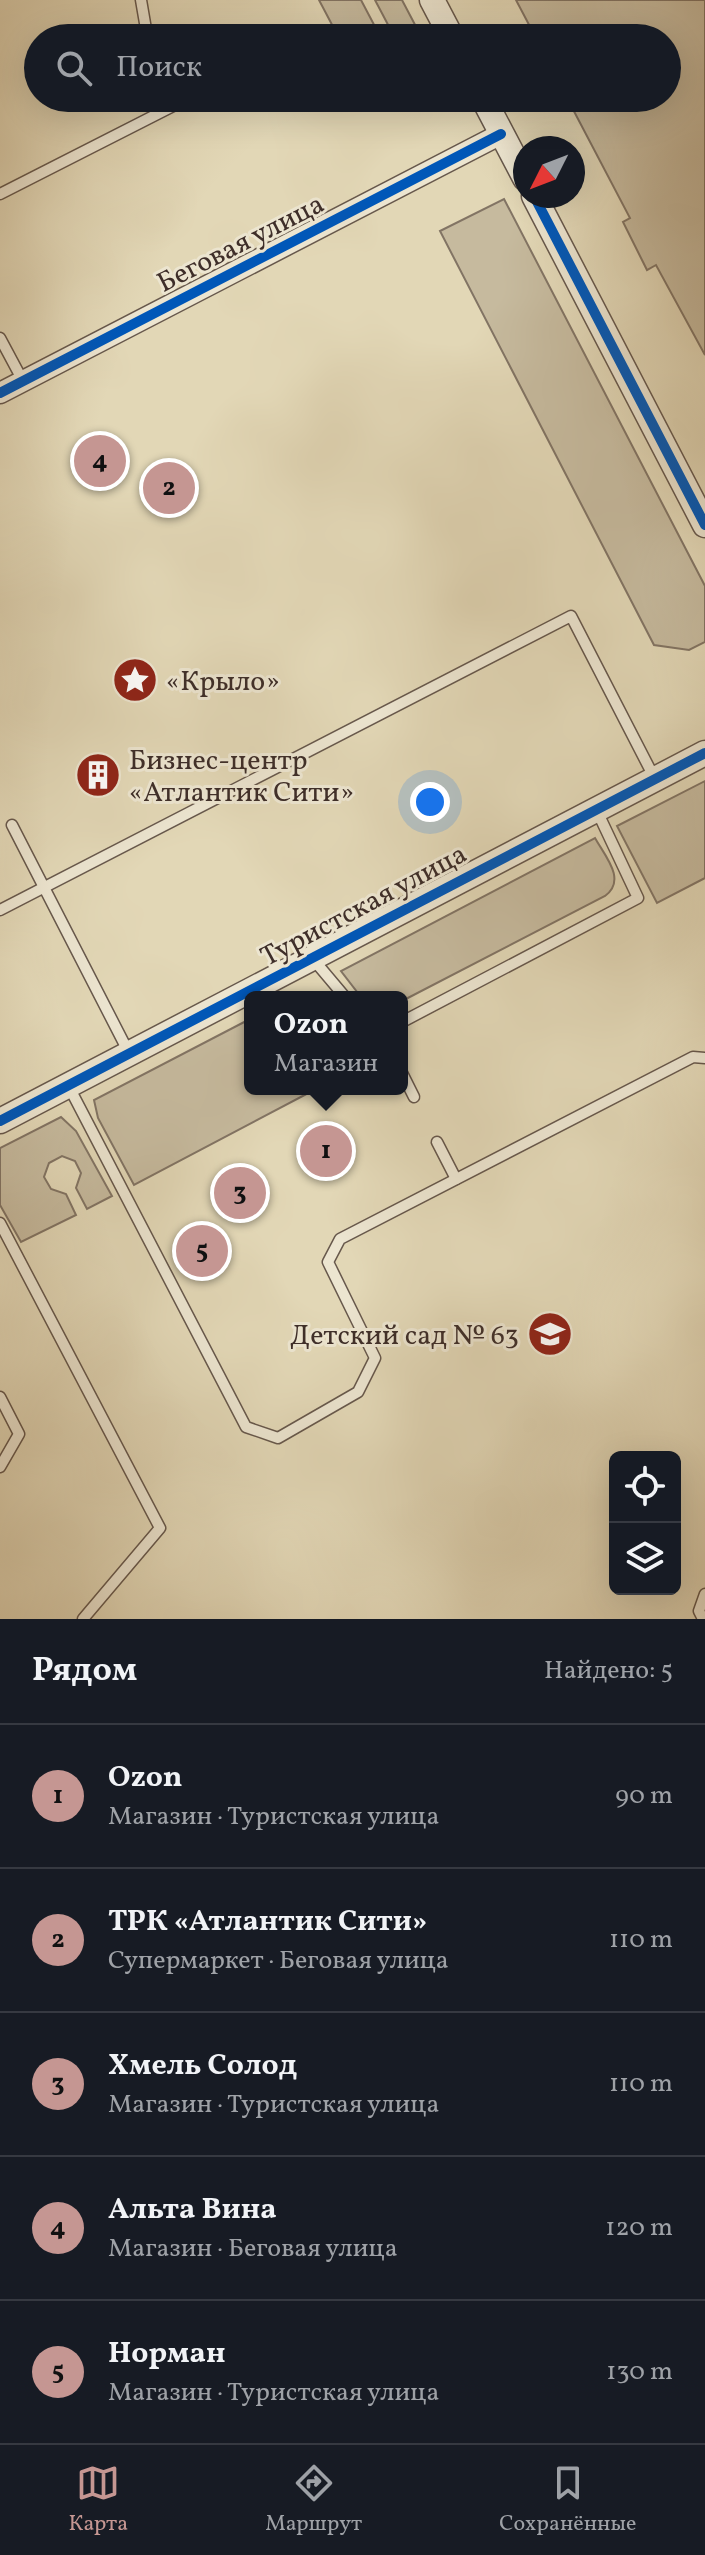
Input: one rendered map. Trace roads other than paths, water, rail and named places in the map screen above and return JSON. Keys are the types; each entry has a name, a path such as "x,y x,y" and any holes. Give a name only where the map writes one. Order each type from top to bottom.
{"street":[{"path":"432,0 445,24"},
{"path":"490,112 513,156"},
{"name":"Беговая улица","path":"0,393 501,134"},
{"path":"540,208 705,525"},
{"name":"Туристская улица","path":"248,991 705,753"},
{"name":"Туристская улица","path":"0,1121 244,993"}],"lane":[{"path":"141,0 145,24"},
{"path":"0,194 161,112"},
{"path":"0,338 23,381"},
{"path":"0,910 571,616 655,779"},
{"path":"408,1019 638,898 597,809"},
{"path":"12,825 129,1053"},
{"path":"312,958 340,991"},
{"path":"68,1085 246,1427 278,1438 358,1392 375,1358 328,1262 340,1239 693,1057 705,1058"},
{"path":"408,1085 414,1097"},
{"path":"437,1142 456,1179"},
{"path":"0,1223 160,1528 83,1619"},
{"path":"0,1397 19,1434 0,1467"},
{"path":"703,1619 699,1611 705,1594"}],"place":[{"name":"Альта Вина","path":"100,461"},
{"name":"ТРК «Атлантик Сити»","path":"169,488"},
{"name":"«Крыло»","path":"135,680"},
{"name":"Бизнес-центр «Атлантик Сити»","path":"98,775"},
{"name":"Ozon","path":"326,1151"},
{"name":"Хмель Солод","path":"240,1193"},
{"name":"Норман","path":"202,1251"},
{"name":"Детский сад № 63","path":"550,1334"}]}
